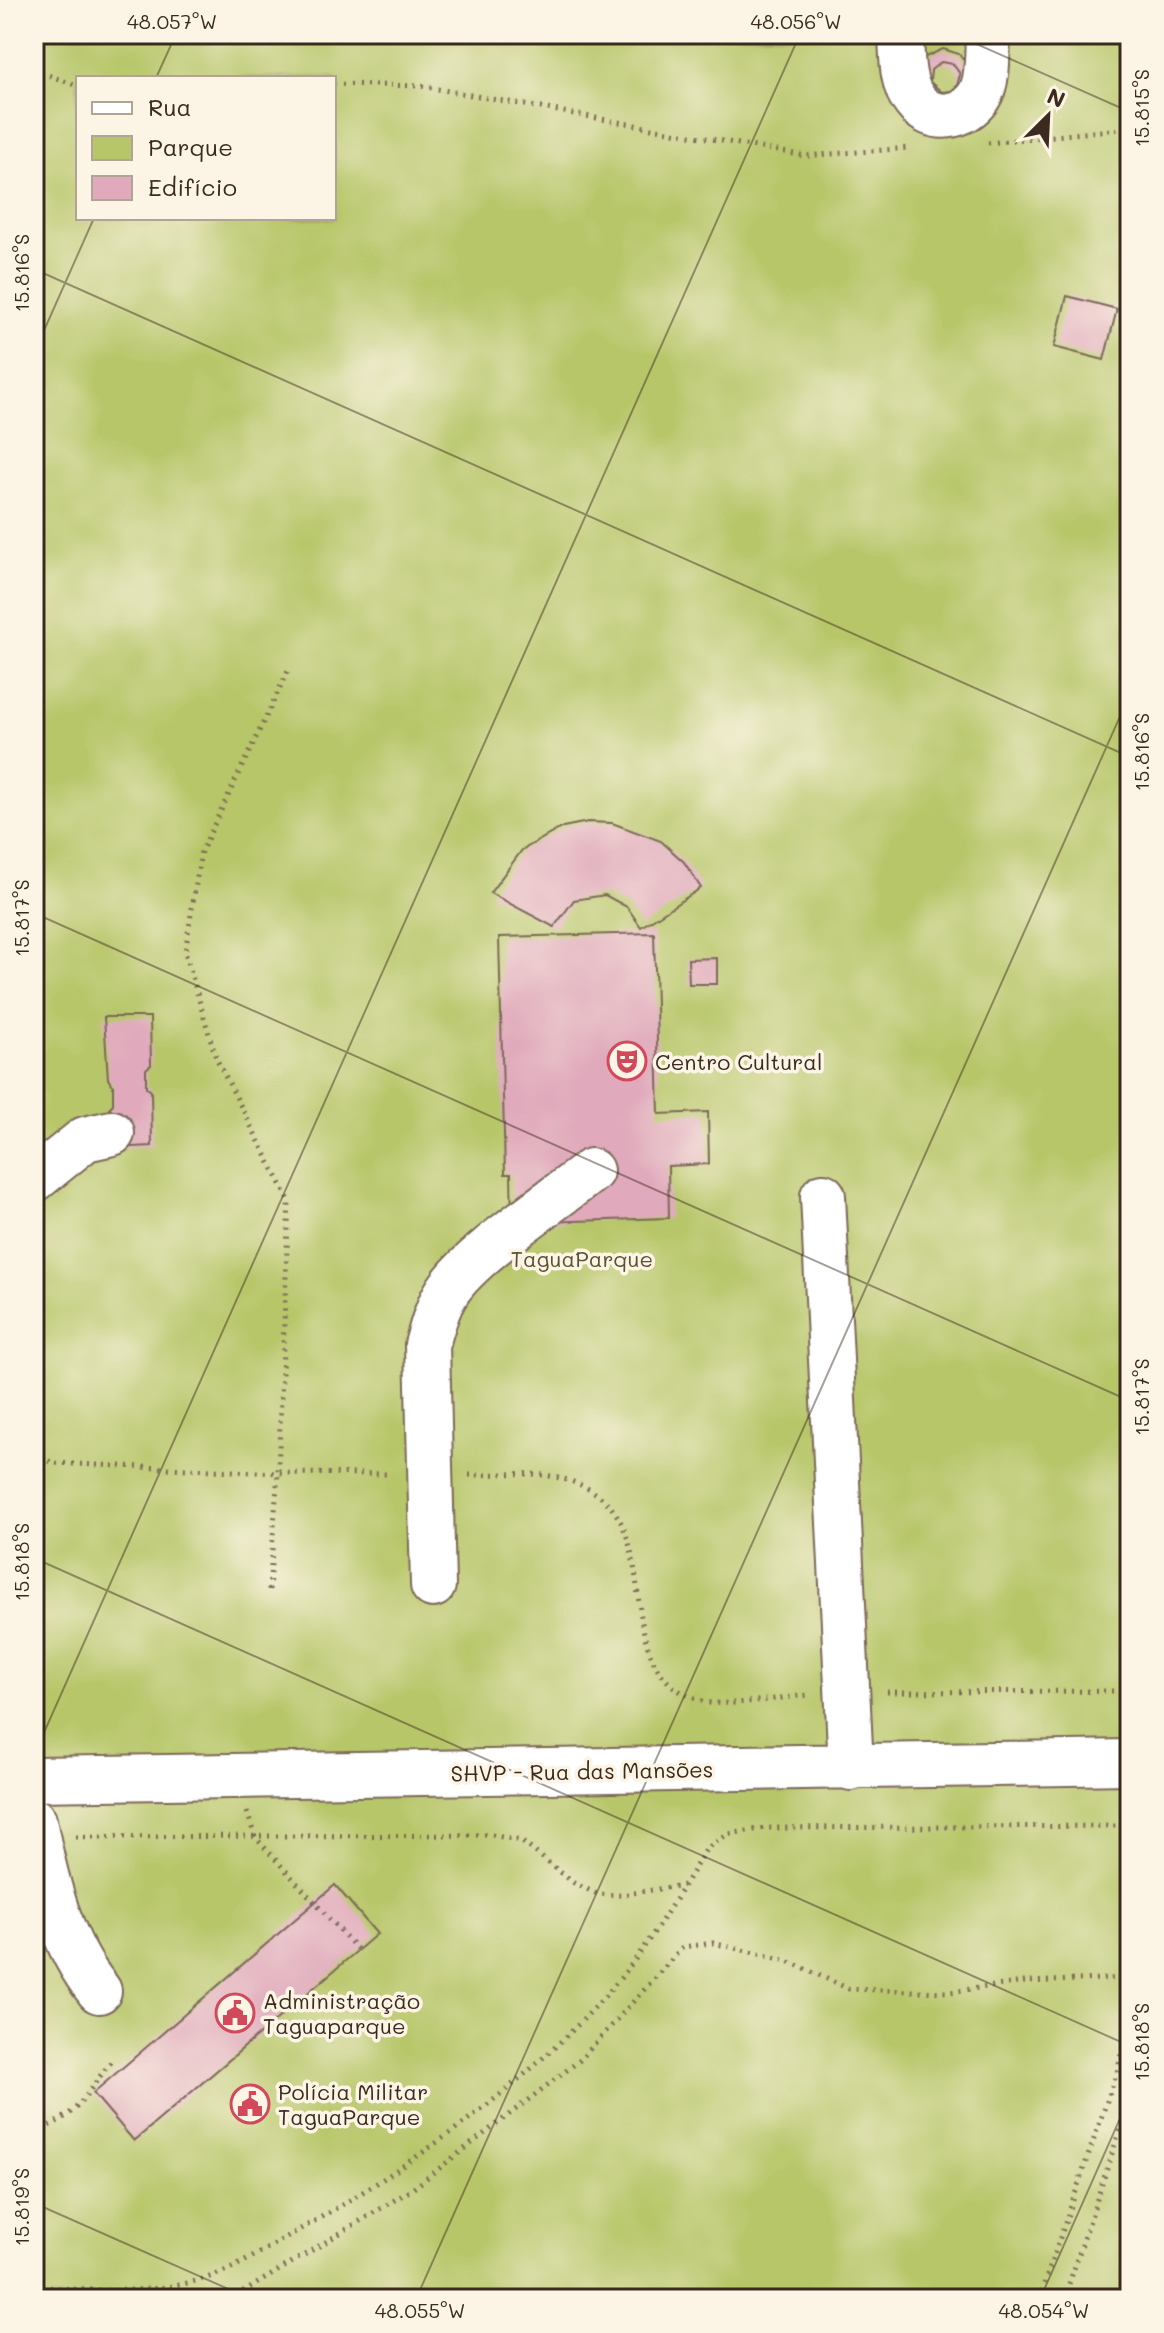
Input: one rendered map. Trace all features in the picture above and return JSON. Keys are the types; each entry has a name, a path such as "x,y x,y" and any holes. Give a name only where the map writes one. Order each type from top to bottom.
{"street":[{"path":"901,34 903,69 914,101 928,112 947,117 966,109 981,95 988,34"},
{"path":"34,1180 85,1139 112,1133"},
{"path":"433,1585 427,1345 447,1292 466,1268 591,1171"},
{"path":"823,1196 851,1768"},
{"name":"SHVP - Rua das Mansões","path":"34,1779 1130,1762"},
{"path":"36,1829 61,1927 81,1969 99,1991"}],"path":[{"path":"34,70 76,85"},
{"path":"336,84 421,86 805,156 914,148"},
{"path":"977,144 1130,128"},
{"path":"269,1590 278,1473 289,1200 216,1058 185,952 201,852 289,669"},
{"path":"34,1454 53,1463 278,1473 555,1477 588,1490 616,1512 631,1540 646,1648 663,1678 688,1695 708,1703 845,1693 1130,1691"},
{"path":"240,1776 241,1796 255,1837 359,1951"},
{"path":"34,2286 95,2291 168,2287 204,2278 237,2265 354,2199 513,2082 578,2026 624,1974 707,1848 728,1834 766,1828 1130,1826"},
{"path":"36,1829 255,1837 492,1835 521,1841 574,1883 597,1894 621,1895 684,1885"},
{"path":"220,2299 240,2294 411,2190 580,2060 683,1947 713,1943 788,1961 849,1989 949,1992 1025,1982 1130,1978"},
{"path":"1039,2299 1118,2069 1130,2011"},
{"path":"34,2131 60,2123 85,2101 112,2061"},
{"path":"1064,2299 1130,2099"}],"green space":[{"name":"TaguaParque","path":"34,34 1130,34 1130,2299 34,2299"}],"building":[{"path":"943,49 959,54 966,63 967,90 929,100 923,58","holes":["941,62 953,64 960,74 957,86 951,91 942,92 930,82 931,70"]},
{"path":"1067,296 1117,309 1104,360 1054,347"},
{"path":"588,822 612,823 661,841 684,862 701,888 641,927 627,907 605,895 574,900 554,927 490,893 522,850 563,827"},
{"name":"Centro Cultural","path":"654,933 659,1114 708,1112 709,1164 668,1166 669,1218 512,1223 511,1174 505,1174 499,937"},
{"path":"717,958 717,984 689,984 688,959"},
{"path":"104,1017 150,1017 151,1065 146,1069 146,1087 151,1091 152,1146 113,1148 109,1108 113,1104 113,1085 108,1079"},
{"name":"Administração Taguaparque","path":"335,1885 377,1934 134,2141 93,2093"}],"place":[{"name":"Centro Cultural","path":"627,1061"},
{"name":"Administração Taguaparque","path":"235,2013"},
{"name":"Polícia Militar TaguaParque","path":"250,2104"}]}
